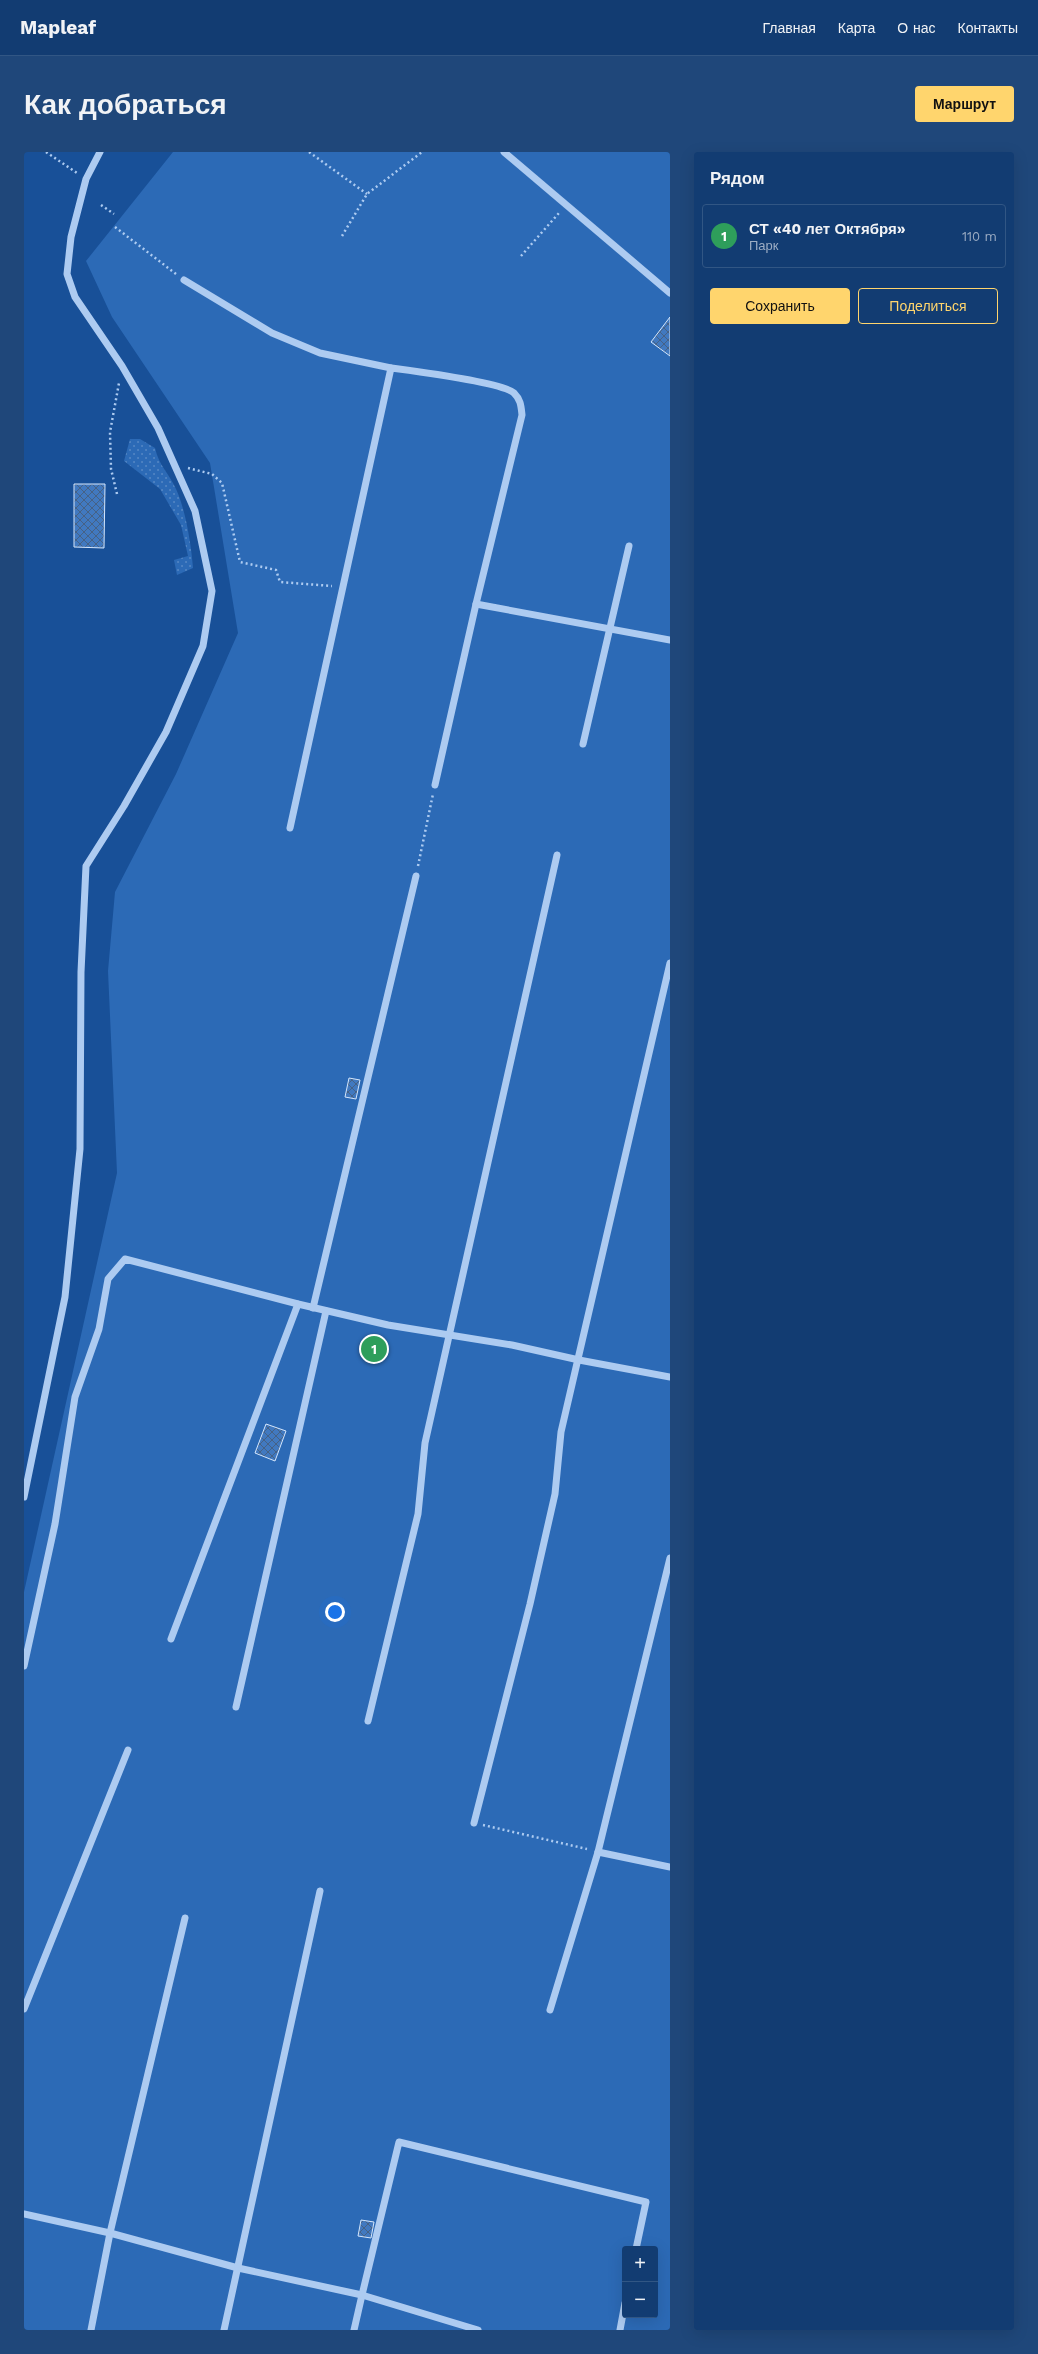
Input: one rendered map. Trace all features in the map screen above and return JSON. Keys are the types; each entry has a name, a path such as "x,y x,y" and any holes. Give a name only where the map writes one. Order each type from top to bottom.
{"lane":[{"path":"24,1497 65,1297 78,1164 86,866 124,806 166,732 203,646 212,591 195,511 158,428 122,366 75,297 67,274 71,237 86,179 100,152"},
{"path":"504,152 565,206 670,293"},
{"path":"184,280 272,333 320,353 391,368 490,384 513,392 521,403 522,415 476,604 436,785"},
{"path":"290,828 391,368"},
{"path":"583,744 629,546"},
{"path":"476,604 610,627 670,640"},
{"path":"368,1721 418,1514 425,1443 557,855"},
{"path":"313,1308 416,876"},
{"path":"474,1823 555,1494 562,1432 670,963"},
{"path":"24,1666 55,1524 74,1397 99,1329 108,1279 125,1259 313,1308 388,1325 512,1345 579,1360 670,1377"},
{"path":"171,1638 298,1304"},
{"path":"236,1707 326,1311"},
{"path":"550,2010 598,1852 670,1558"},
{"path":"24,2009 128,1750"},
{"path":"598,1852 670,1867"},
{"path":"224,2330 320,1891"},
{"path":"91,2330 110,2233 185,1918"},
{"path":"354,2330 399,2142 646,2202 637,2246"},
{"path":"24,2214 110,2233 238,2268 362,2296 478,2330"},
{"path":"620,2330 622,2318"}],"path":[{"path":"46,152 86,179"},
{"path":"309,152 367,194"},
{"path":"342,236 367,194 422,152"},
{"path":"101,205 114,214"},
{"path":"521,256 565,206"},
{"path":"115,227 184,280"},
{"path":"117,494 111,469 110,432 122,366"},
{"path":"174,465 212,474 222,483 240,562 276,570 280,582 343,587"},
{"path":"416,876 426,823 436,785"},
{"path":"474,1823 598,1852"}],"shaded area":[{"path":"173,152 670,152 670,2330 24,2330 24,1592 117,1173 108,971 115,892 176,774 238,633 210,463 112,317 86,261"},
{"path":"130,439 140,439 155,448 159,460 180,498 188,528 193,568 177,575 174,560 188,556 181,525 160,489 124,461"}],"building":[{"path":"670,317 670,356 651,342"},
{"path":"74,484 105,484 104,548 74,547"},
{"path":"349,1078 360,1080 356,1099 345,1097"},
{"path":"266,1424 286,1431 275,1461 255,1453"},
{"path":"361,2220 374,2222 371,2238 358,2236"}],"place":[{"name":"СТ «40 лет Октября»","path":"374,1349"}]}
